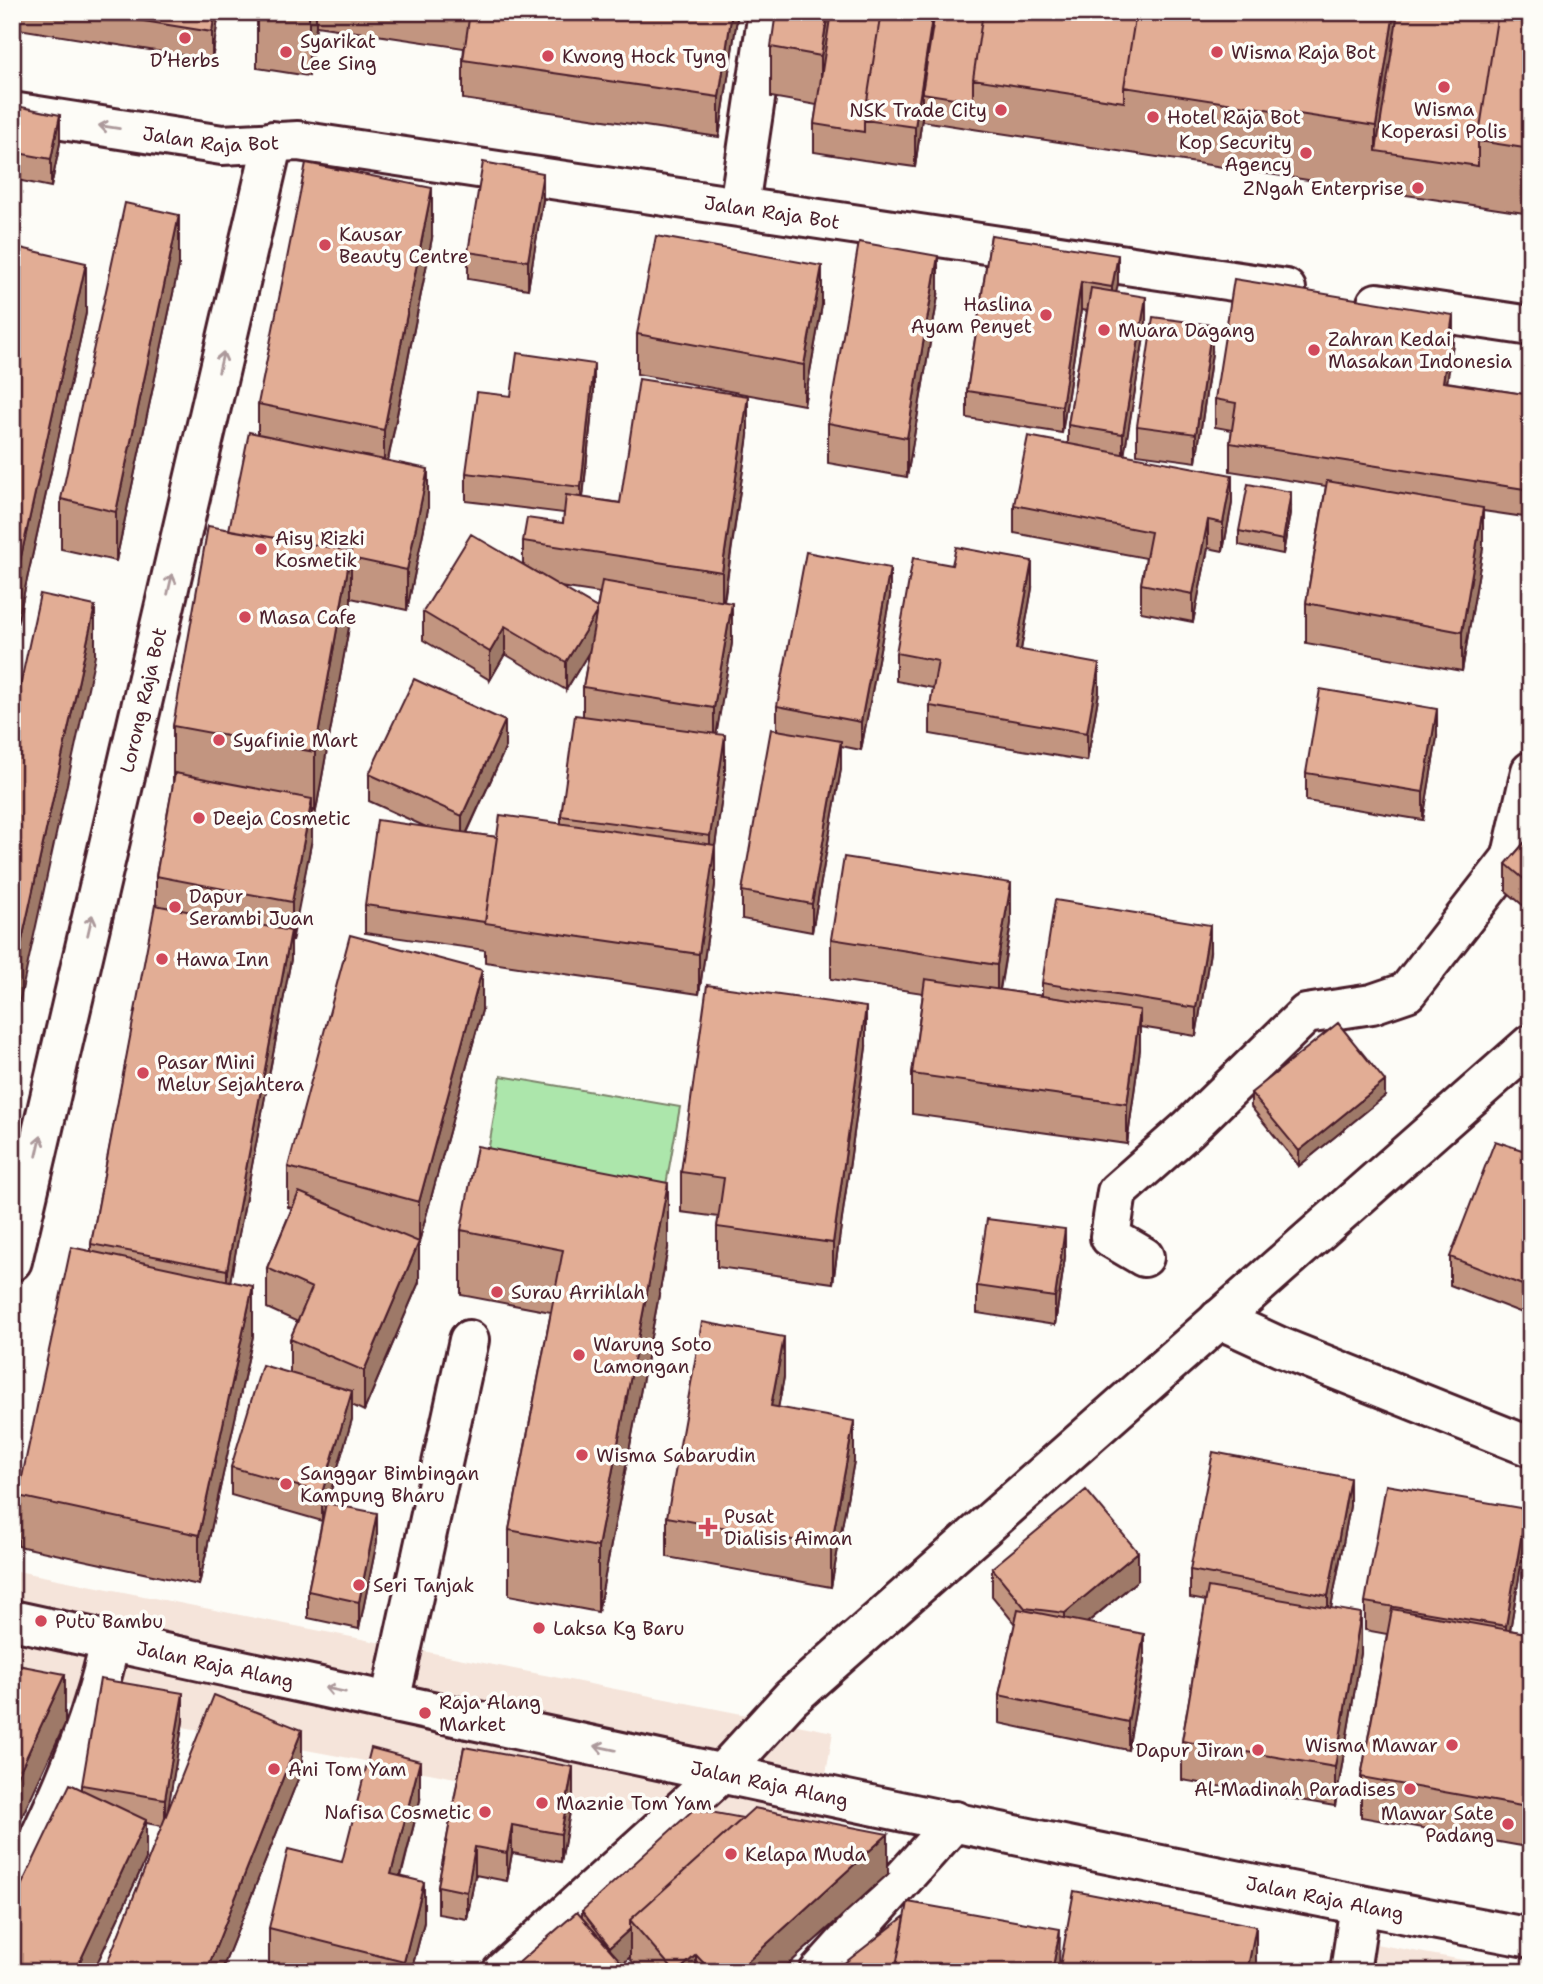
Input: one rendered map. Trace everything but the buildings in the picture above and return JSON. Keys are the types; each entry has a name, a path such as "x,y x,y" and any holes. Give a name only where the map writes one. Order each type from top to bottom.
{"street":[{"path":"739,206 768,12"},
{"name":"Jalan Raja Bot","path":"12,111 222,145 298,141 1531,326"},
{"name":"Lorong Raja Bot","path":"12,1261 273,141"},
{"path":"1144,1257 1110,1237 1117,1192 1188,1129 1306,1014 1372,1004 1407,992 1510,861 1531,771"},
{"path":"502,1972 723,1772 791,1698 1531,1044"},
{"path":"1219,1319 1280,1347 1531,1447"},
{"path":"390,1702 469,1340"},
{"name":"Jalan Raja Alang","path":"12,1620 955,1821 1531,1938"},
{"path":"12,1894 43,1831 101,1686 110,1642"},
{"path":"818,1972 955,1821"},
{"path":"1350,1972 1360,1905"}],"shaded area":[{"name":"Raja Alang Market","path":"12,1570 833,1732 814,1845 12,1695"},
{"path":"1370,1943 1528,1972 1366,1972"}],"green space":[{"path":"501,1076 680,1107 659,1224 481,1193"}],"place":[{"name":"D’Herbs","path":"185,38"},
{"name":"Syarikat Lee Sing","path":"286,52"},
{"name":"Wisma Raja Bot","path":"1217,52"},
{"name":"Kwong Hock Tyng","path":"548,56"},
{"name":"Wisma Koperasi Polis","path":"1444,87"},
{"name":"NSK Trade City","path":"1001,110"},
{"name":"Hotel Raja Bot","path":"1153,117"},
{"name":"Kop Security Agency","path":"1306,153"},
{"name":"ZNgah Enterprise","path":"1418,188"},
{"name":"Kausar Beauty Centre","path":"325,245"},
{"name":"Haslina Ayam Penyet","path":"1046,315"},
{"name":"Muara Dagang","path":"1104,330"},
{"name":"Zahran Kedai Masakan Indonesia","path":"1314,350"},
{"name":"Aisy Rizki Kosmetik","path":"261,549"},
{"name":"Masa Cafe","path":"245,617"},
{"name":"Syafinie Mart","path":"219,740"},
{"name":"Deeja Cosmetic","path":"199,818"},
{"name":"Dapur Serambi Juan","path":"175,907"},
{"name":"Hawa Inn","path":"162,959"},
{"name":"Pasar Mini Melur Sejahtera","path":"143,1073"},
{"name":"Surau Arrihlah","path":"497,1292"},
{"name":"Warung Soto Lamongan","path":"579,1355"},
{"name":"Wisma Sabarudin","path":"582,1455"},
{"name":"Sanggar Bimbingan Kampung Bharu","path":"286,1484"},
{"name":"Pusat Dialisis Aiman","path":"708,1527"},
{"name":"Seri Tanjak","path":"359,1585"},
{"name":"Putu Bambu","path":"41,1621"},
{"name":"Laksa Kg Baru","path":"539,1628"},
{"name":"Raja Alang Market","path":"425,1713"},
{"name":"Wisma Mawar","path":"1452,1745"},
{"name":"Dapur Jiran","path":"1258,1750"},
{"name":"Ani Tom Yam","path":"274,1769"},
{"name":"Al-Madinah Paradises","path":"1410,1789"},
{"name":"Maznie Tom Yam","path":"542,1803"},
{"name":"Nafisa Cosmetic","path":"485,1812"},
{"name":"Mawar Sate Padang","path":"1508,1824"},
{"name":"Kelapa Muda","path":"731,1854"}]}
